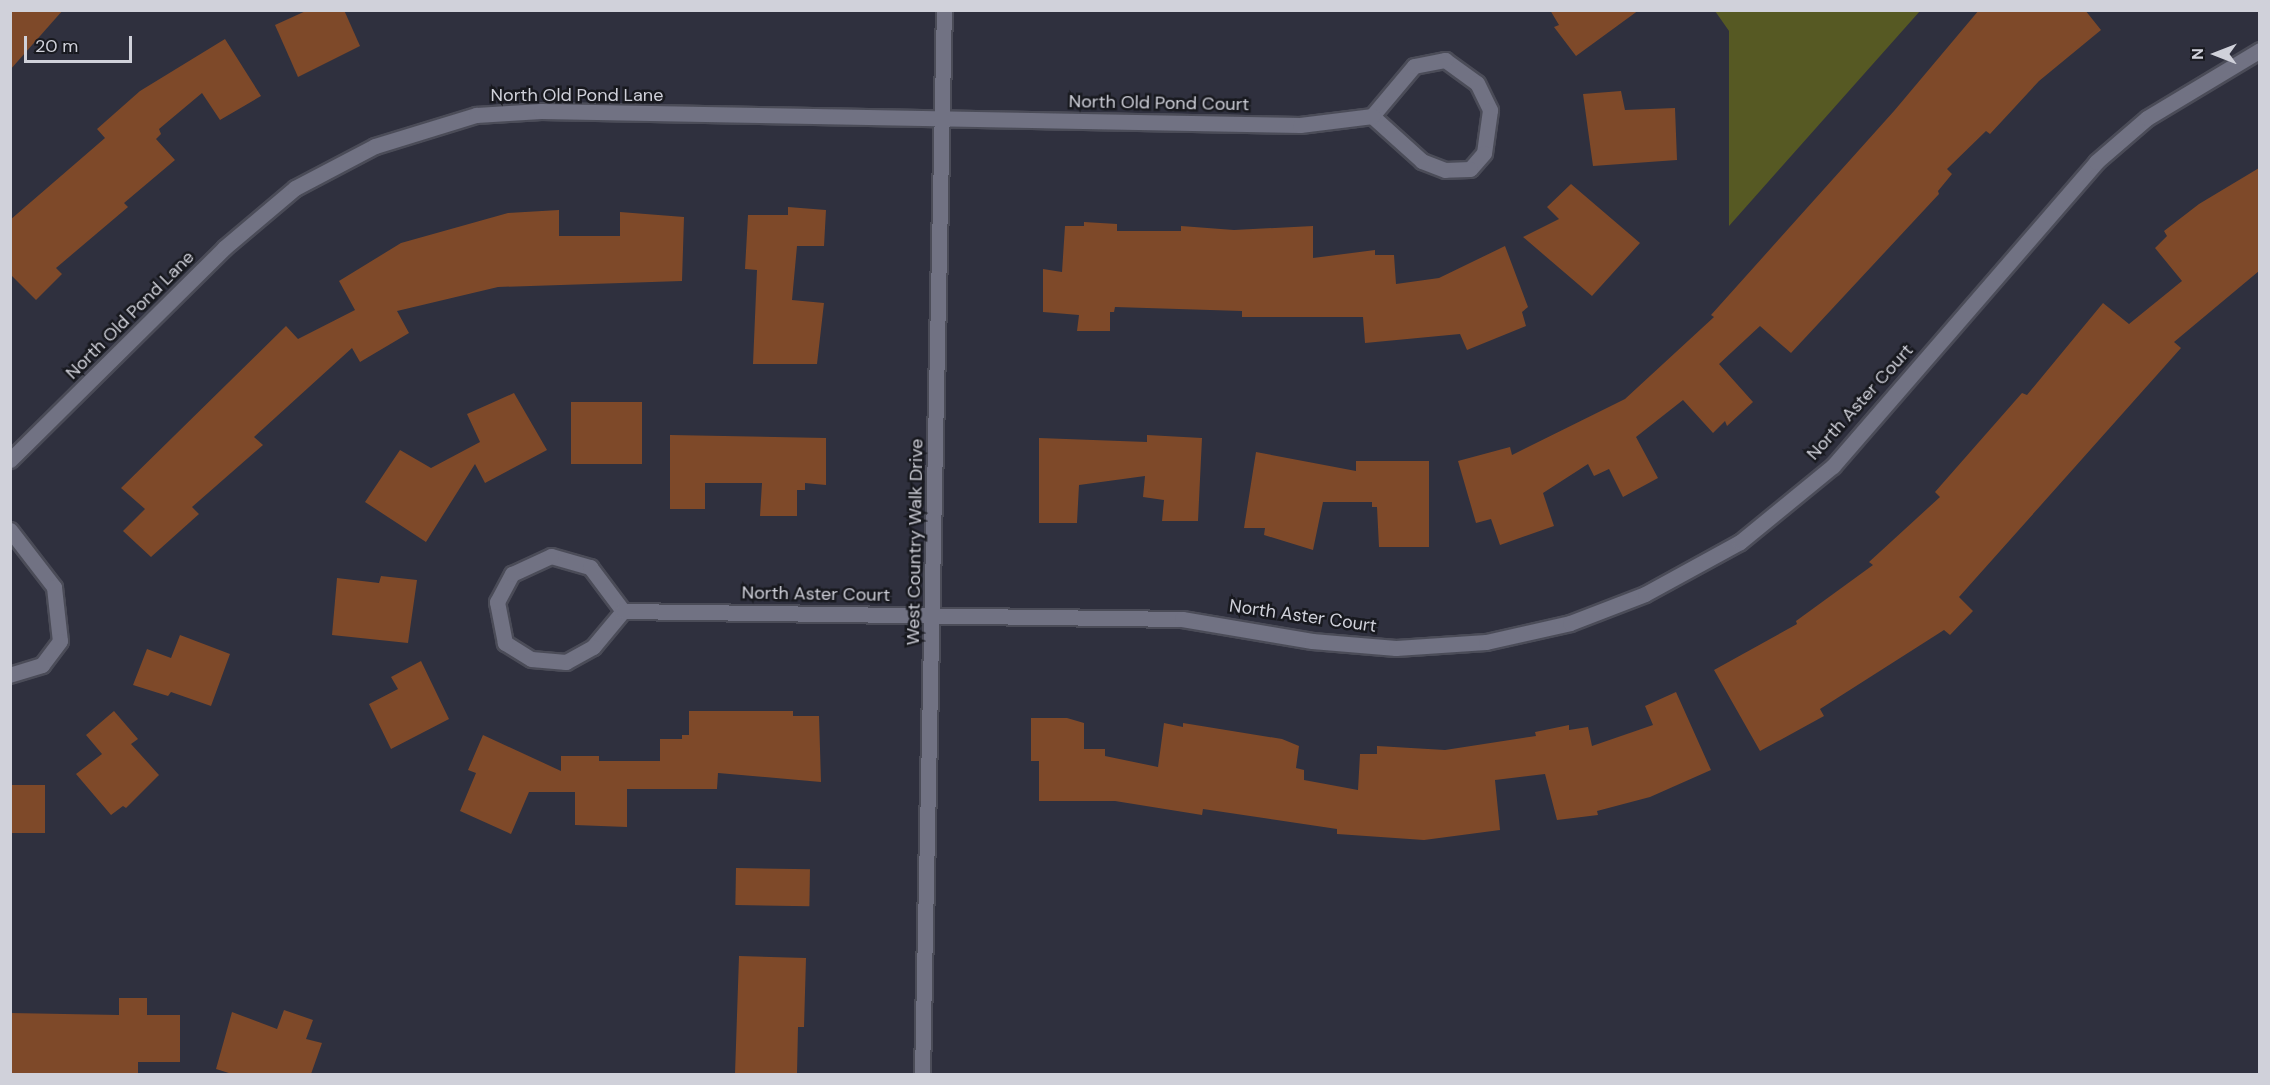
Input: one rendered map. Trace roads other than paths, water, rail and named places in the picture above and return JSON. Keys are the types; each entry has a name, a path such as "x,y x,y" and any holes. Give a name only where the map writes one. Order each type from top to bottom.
{"street":[{"name":"West Country Walk Drive","path":"922,1074 945,118 944,10"},
{"name":"North Aster Court","path":"622,611 1182,620 1312,641 1396,648 1486,642 1570,623 1645,594 1740,542 1833,466 2096,162 2147,118 2259,50"},
{"path":"1444,60 1477,83 1490,110 1484,153 1470,169 1445,170 1422,160 1372,116 1413,66 1444,60"},
{"name":"North Old Pond Lane","path":"10,460 224,248 295,188 375,146 476,116 541,111 945,118"},
{"name":"North Old Pond Court","path":"945,118 1300,125 1372,116"},
{"path":"10,530 54,587 60,641 42,665 10,675"},
{"path":"551,556 590,567 622,611 593,647 566,662 531,659 506,643 496,602 512,574 551,556"}]}
